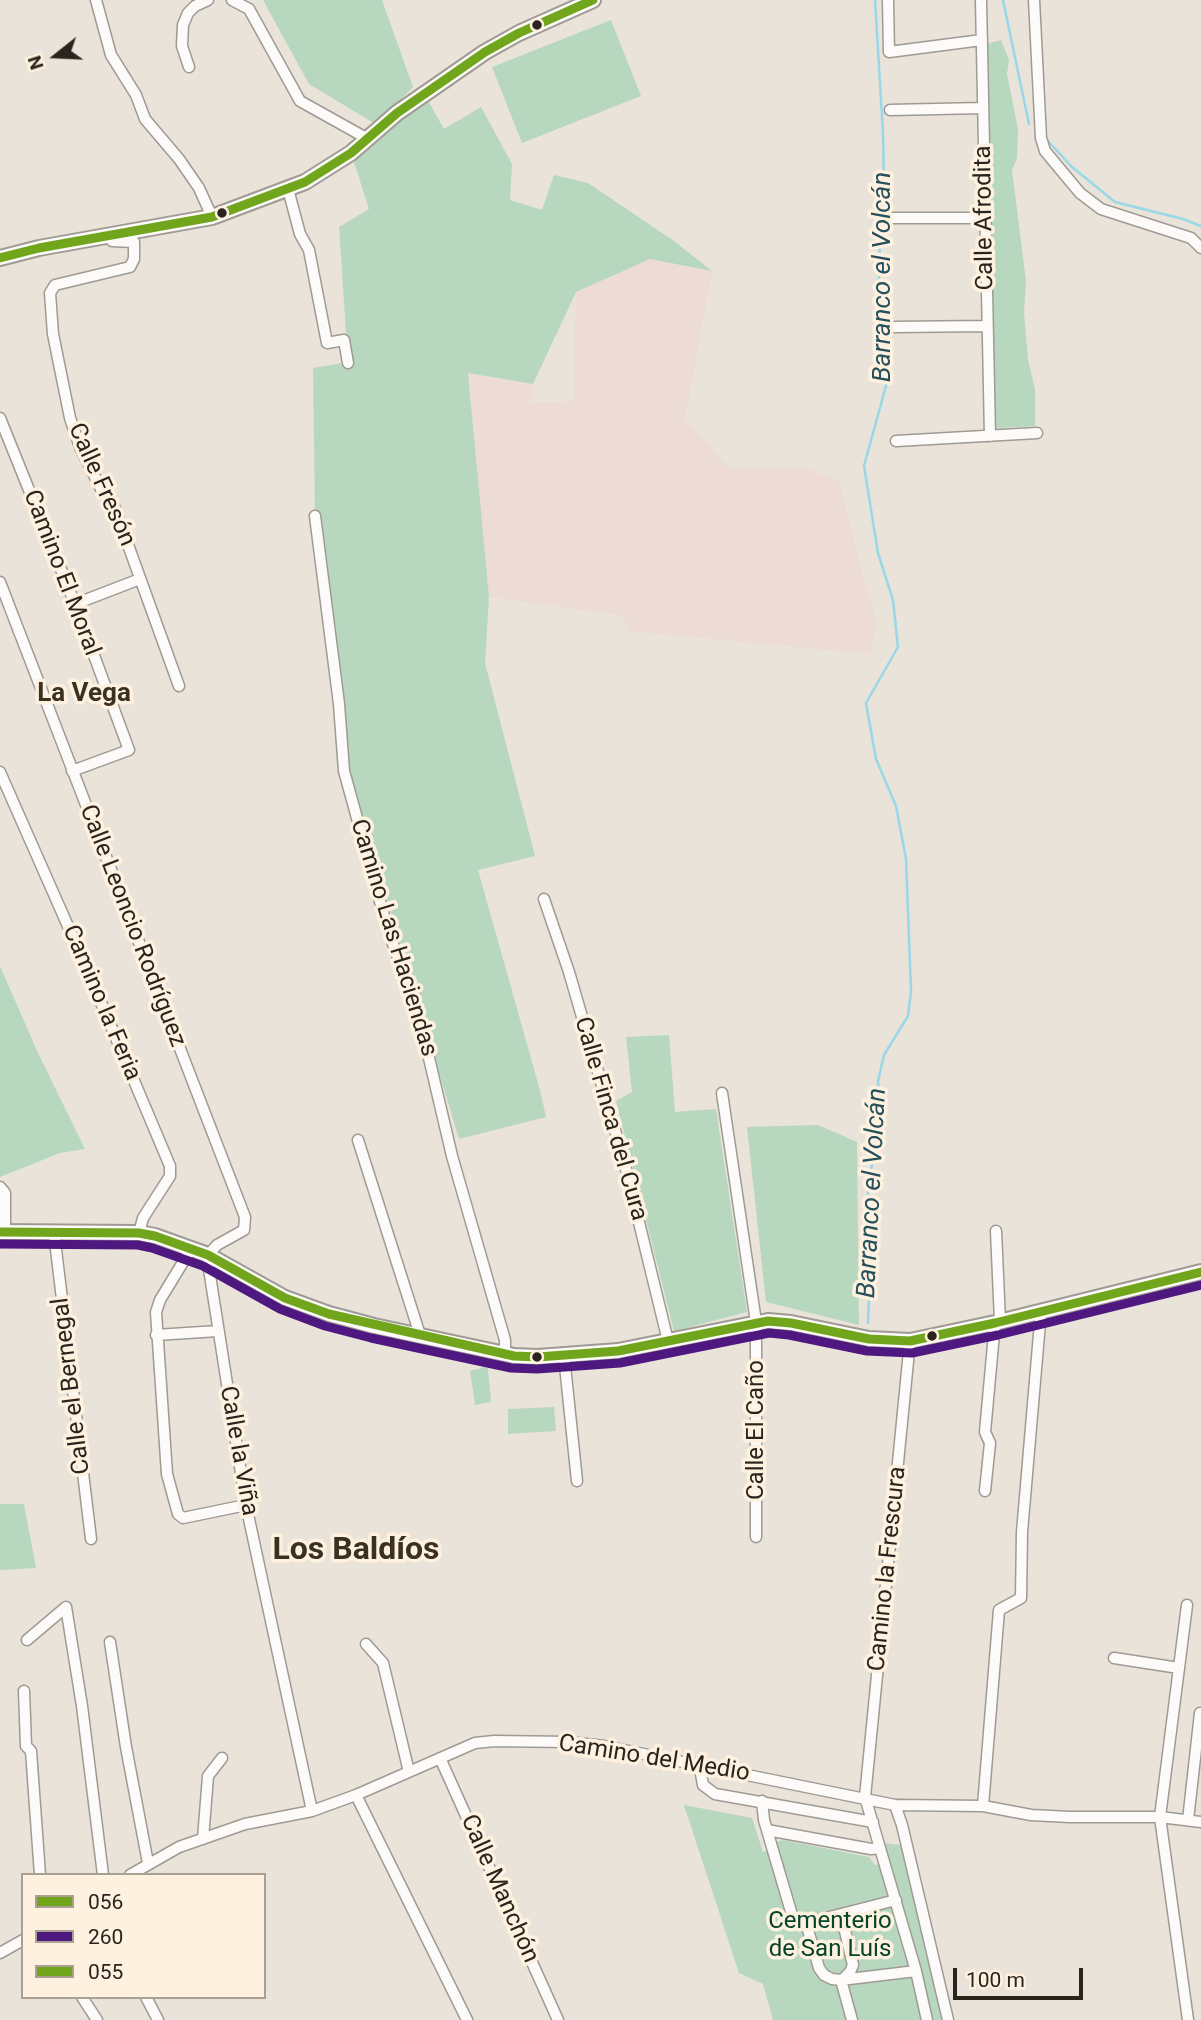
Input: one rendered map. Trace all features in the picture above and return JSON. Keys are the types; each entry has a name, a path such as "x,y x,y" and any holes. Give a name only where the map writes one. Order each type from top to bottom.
{"main road":[{"path":"0,258 39,248 212,217 288,189 331,167 397,113 485,52 519,33 593,0"},
{"path":"3,1232 139,1233 173,1241 208,1255 285,1298 329,1314 505,1353 538,1357 618,1351 756,1322 790,1323 869,1339 910,1340 997,1322 1201,1272"}],"street":[{"path":"96,0 111,55 136,95 145,119 179,159 199,188 212,217"},
{"path":"189,67 182,46 183,25 188,13 195,6 208,0"},
{"path":"232,0 249,9 300,101 368,139"},
{"path":"888,0 889,52 982,40"},
{"name":"Calle Afrodita","path":"981,0 990,436"},
{"path":"1034,0 1041,138 1045,152 1080,193 1101,209 1191,238 1201,248"},
{"path":"890,110 983,108"},
{"path":"288,189 300,234 309,250 327,343 344,340 348,363"},
{"path":"892,218 985,218"},
{"name":"Calle Fresón","path":"111,235 112,241 134,242 134,259 130,267 55,285 50,293 52,334 80,447 104,495 114,506 179,686"},
{"path":"894,327 987,326"},
{"name":"Camino El Moral","path":"0,418 75,604 129,750 72,771"},
{"path":"896,441 1037,433"},
{"name":"Camino Las Haciendas","path":"315,516 344,771 388,929 413,990 452,1156 505,1340 505,1353"},
{"path":"75,604 140,579"},
{"name":"Calle Leoncio Rodríguez","path":"0,582 245,1217 244,1230 217,1245 208,1255"},
{"name":"Camino la Feria","path":"0,772 170,1166 170,1176 148,1209 139,1233"},
{"name":"Calle Finca del Cura","path":"544,899 569,972 625,1165 668,1341"},
{"name":"Calle El Caño","path":"722,1093 756,1322 756,1538"},
{"path":"358,1140 420,1335"},
{"path":"0,1187 5,1193 3,1232"},
{"path":"985,1491 990,1443 985,1432 997,1322 996,1231"},
{"name":"Calle el Bernegal","path":"54,1233 90,1539"},
{"path":"191,1249 160,1300 156,1312 167,1474 178,1514 183,1518 246,1505"},
{"name":"Calle la Viña","path":"208,1255 246,1505 312,1811"},
{"path":"983,1806 999,1610 1021,1598 1021,1532 1041,1311"},
{"path":"156,1335 218,1331"},
{"name":"Camino la Frescura","path":"865,1797 910,1340"},
{"path":"564,1356 577,1481"},
{"path":"1187,1605 1160,1817 1188,2020"},
{"path":"27,1640 66,1607 82,1706 103,1873"},
{"path":"110,1642 148,1863"},
{"path":"366,1644 383,1663 409,1772"},
{"path":"1114,1658 1179,1668"},
{"path":"24,1691 26,1746 31,1751 40,1873"},
{"path":"1188,1820 1200,1713"},
{"name":"Camino del Medio","path":"133,1873 179,1847 245,1824 312,1811 356,1795 475,1743 511,1740 604,1746 699,1763 895,1805 983,1806 1031,1815 1070,1818 1160,1817 1201,1822"},
{"path":"203,1839 208,1776 222,1758"},
{"name":"Calle Manchón","path":"440,1758 558,2020"},
{"path":"699,1763 703,1785 715,1794 873,1822"},
{"path":"356,1795 467,2020"},
{"path":"865,1797 916,1971 927,2020"},
{"path":"762,1801 767,1830 792,1915 797,1923 896,1900"},
{"path":"895,1805 948,2020"},
{"path":"767,1830 871,1849 880,1848"},
{"path":"841,1914 853,1965 841,1980"},
{"path":"806,1923 819,1968 828,1977 841,1980 916,1971"},
{"path":"0,1953 21,1941"},
{"path":"841,1980 852,2020"},
{"path":"83,1999 97,2020"},
{"path":"147,1999 158,2020"}],"shaded area":[{"path":"650,259 712,271 685,418 729,469 806,468 839,481 877,627 870,654 628,631 624,616 489,597 468,373 533,384 531,403 573,401 576,292"}],"green space":[{"path":"263,0 382,0 413,87 377,125 309,84"},
{"path":"611,20 641,96 522,143 492,67"},
{"path":"1001,40 1009,60 1007,74 1018,129 1017,158 1012,170 1026,281 1024,312 1028,360 1035,389 1035,426 998,428 994,425 987,44"},
{"path":"427,99 444,129 481,107 512,164 510,200 542,210 554,175 588,183 674,241 712,271 650,259 576,292 533,384 468,373 489,597 485,663 535,856 478,870 546,1117 459,1139 349,772 315,516 313,368 348,362 339,227 369,209 353,159"},
{"path":"0,966 38,1053 85,1149 60,1153 0,1177"},
{"path":"669,1035 675,1112 716,1109 747,1312 674,1331 616,1101 632,1092 626,1037"},
{"path":"818,1125 857,1142 859,1325 766,1302 747,1127"},
{"path":"485,1367 488,1369 491,1402 475,1405 470,1371"},
{"path":"554,1407 556,1431 508,1434 508,1409"},
{"path":"0,1504 24,1504 36,1568 0,1570"},
{"name":"Cementerio de San Luís","path":"684,1805 752,1818 763,1852 775,1848 777,1842 783,1840 869,1857 875,1865 888,1861 883,1843 902,1845 942,2020 773,2020 763,1984 739,1973"}],"waterway":[{"name":"Barranco el Volcán","path":"868,1323 871,1248 868,1191 880,1110 878,1081 884,1055 908,1016 911,991 906,859 896,806 876,759 866,703 898,647 893,600 878,553 864,466 886,386 879,280 884,189 883,133 875,0"},
{"path":"1003,0 1029,124"},
{"path":"1048,141 1072,167 1115,202 1201,226"}],"transit line":[{"name":"055","path":"0,258 39,248 212,217 305,182 351,153 397,113 485,52 519,33 593,0"},
{"name":"056","path":"0,1232 139,1233 155,1236 208,1255 285,1298 329,1314 514,1356 538,1357 618,1351 768,1321 869,1339 910,1341 1201,1272"},
{"name":"260","path":"0,1244 138,1245 152,1248 203,1266 280,1309 325,1326 511,1368 537,1369 620,1363 769,1333 867,1351 912,1353 998,1335 1201,1285"}],"district":[{"name":"La Vega","path":"84,694"},
{"name":"Los Baldíos","path":"356,1551"}]}
